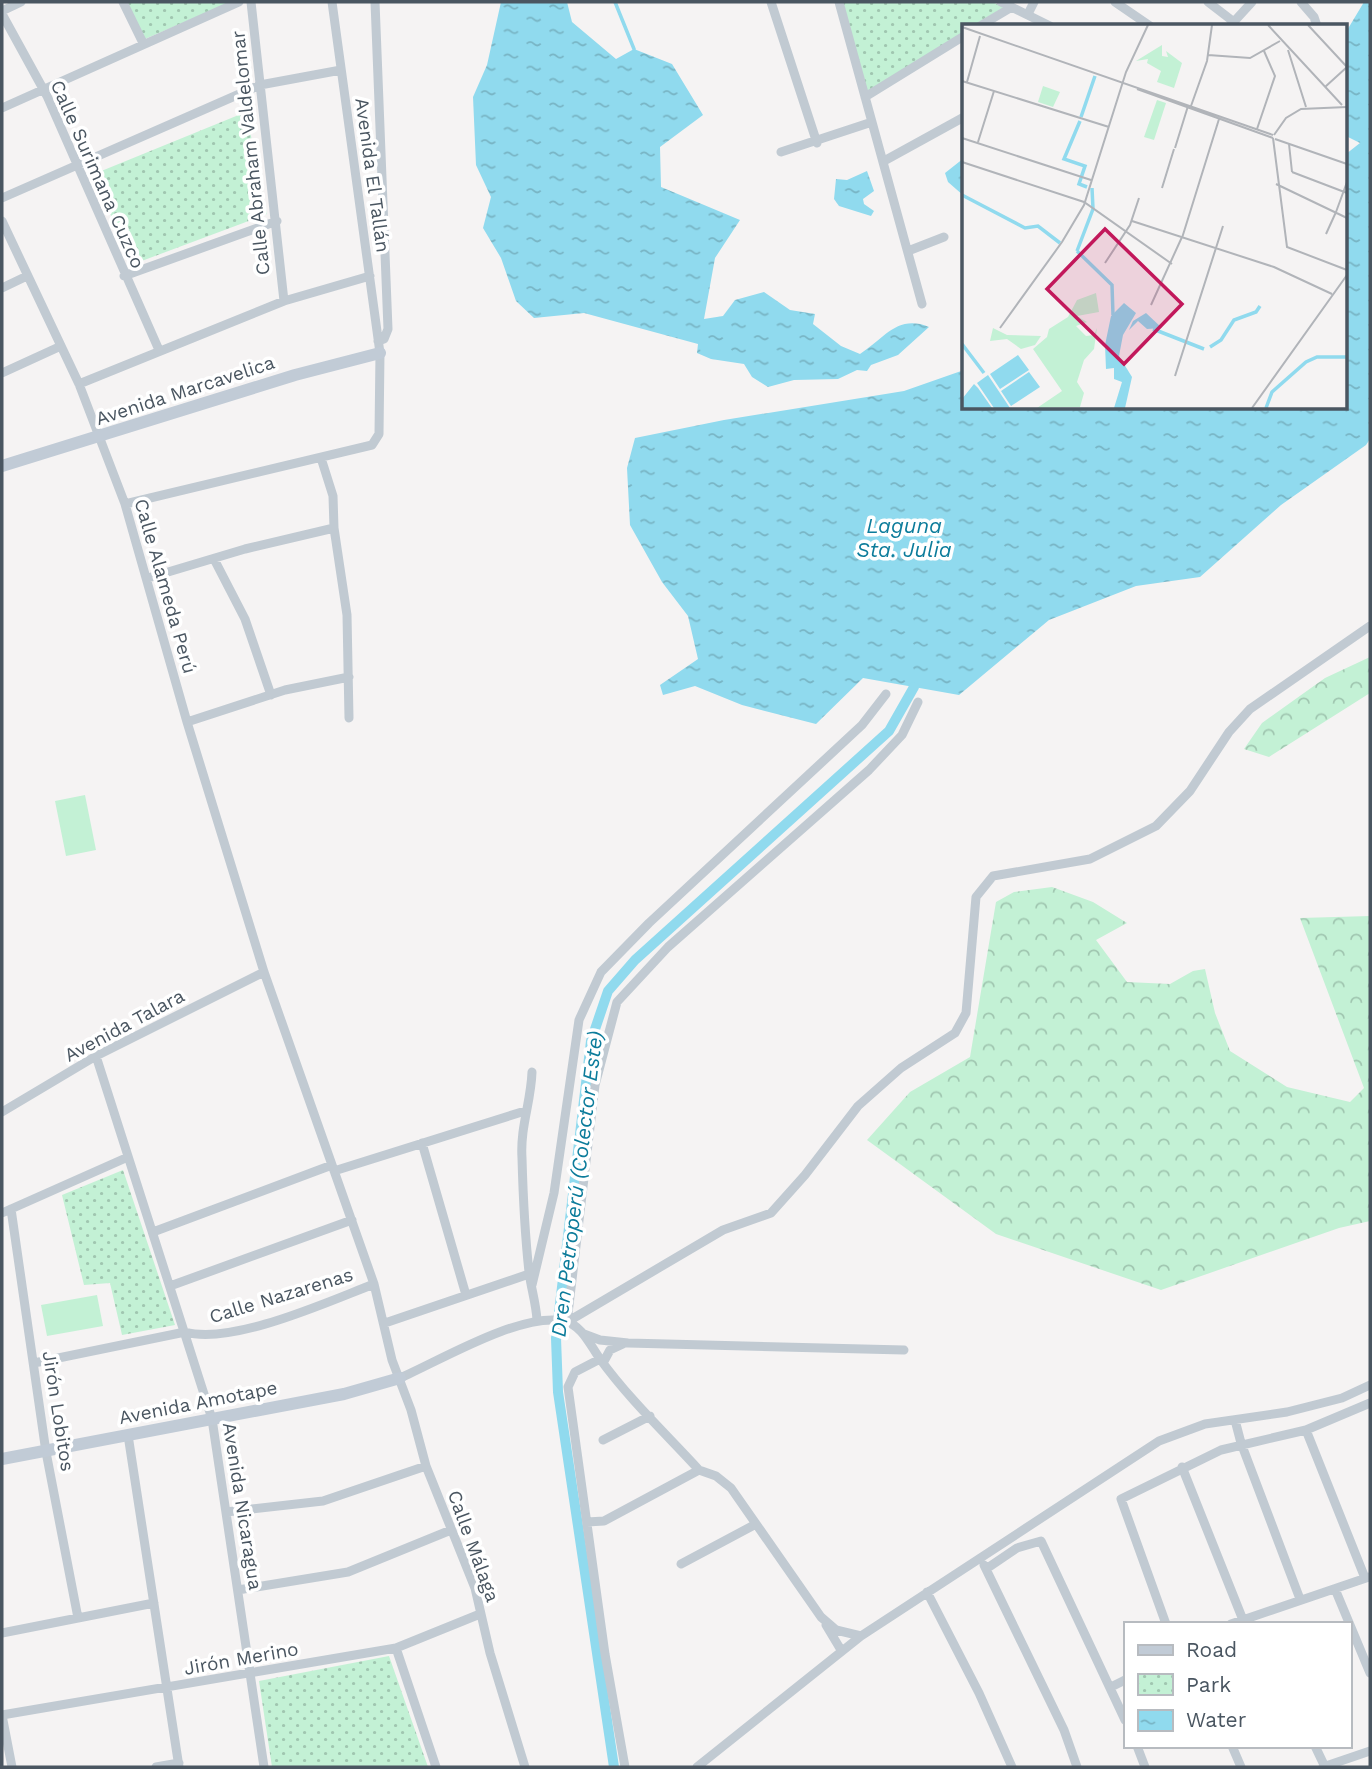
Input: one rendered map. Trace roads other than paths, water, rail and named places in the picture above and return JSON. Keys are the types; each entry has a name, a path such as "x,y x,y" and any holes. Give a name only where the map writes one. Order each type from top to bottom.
{"street":[{"path":"2,12 21,2"},
{"path":"123,2 143,43"},
{"path":"2,108 41,88 239,2"},
{"name":"Calle Abraham Valdelomar","path":"251,2 284,301"},
{"name":"Avenida El Tallán","path":"332,2 379,347"},
{"path":"125,504 372,445 379,435 379,347 388,329 375,2"},
{"path":"771,2 817,143"},
{"path":"839,2 922,304"},
{"path":"1001,2 1046,24"},
{"path":"1028,14 1034,2"},
{"path":"1115,2 1147,24"},
{"path":"1208,2 1232,24 1252,2"},
{"path":"1307,4 1316,24"},
{"path":"983,24 1012,7"},
{"name":"Calle Surimana Cuzco","path":"2,12 41,88 159,350"},
{"path":"865,97 962,37"},
{"path":"2,198 260,85 341,70"},
{"path":"884,161 962,118"},
{"path":"781,152 817,143 872,122"},
{"name":"Calle Alameda Perú","path":"2,221 79,384 125,504 187,722 264,972 333,1168"},
{"path":"124,276 276,221"},
{"path":"908,251 944,237"},
{"path":"2,288 27,275"},
{"path":"79,384 284,301 369,276"},
{"path":"2,373 61,346"},
{"name":"Avenida Marcavelica","path":"2,466 379,347"},
{"path":"321,458 333,496 334,528 347,615 349,718"},
{"path":"148,578 214,558 334,528"},
{"path":"214,558 253,639 271,695"},
{"path":"567,1322 723,1230 771,1213 805,1175 858,1106 901,1068 955,1033 966,1013 976,897 986,882 1008,872 1090,859 1156,826 1190,791 1230,732 1250,709 1370,626"},
{"path":"187,722 271,695 349,677"},
{"path":"532,1285 554,1193 579,1020 601,972 649,923 862,725 886,694"},
{"path":"567,1322 594,1085 617,1002 668,947 869,770 902,734 918,702"},
{"name":"Avenida Talara","path":"2,1112 96,1056 264,972"},
{"name":"Avenida Nicaragua","path":"96,1056 212,1419 264,1767"},
{"path":"532,1072 532,1097 525,1111 522,1157 529,1274 537,1320"},
{"path":"153,1232 333,1168 525,1111"},
{"path":"422,1143 466,1295"},
{"path":"6,1211 128,1157"},
{"name":"Calle Málaga","path":"333,1168 374,1284 392,1360 400,1378 426,1466 475,1588 480,1614 525,1767"},
{"name":"Jirón Lobitos","path":"6,1211 78,1618"},
{"path":"170,1286 352,1220"},
{"path":"385,1323 529,1274"},
{"name":"Calle Nazarenas","path":"34,1363 185,1332 209,1337 233,1332 374,1284"},
{"path":"400,1378 516,1326 537,1320 567,1322 584,1334 600,1340 628,1343 904,1350"},
{"path":"584,1334 602,1361 699,1470 716,1476 731,1488 841,1650"},
{"path":"625,1767 568,1387 575,1372 602,1361 610,1350 628,1343"},
{"name":"Avenida Amotape","path":"2,1459 344,1394 400,1378"},
{"path":"697,1767 841,1650 1159,1441 1205,1424 1298,1410 1342,1398 1370,1385"},
{"path":"1165,1622 1121,1499 1182,1467 1241,1443 1306,1430 1369,1406"},
{"path":"603,1440 650,1416"},
{"path":"1235,1420 1241,1443 1300,1599"},
{"path":"1237,1622 1368,1578 1306,1430"},
{"path":"128,1435 179,1765 156,1767"},
{"path":"226,1512 323,1501 426,1466"},
{"path":"1182,1467 1243,1620"},
{"path":"587,1521 604,1521 699,1470"},
{"path":"681,1564 756,1524"},
{"path":"238,1590 348,1572 451,1530"},
{"path":"986,1569 1017,1548 1041,1541 1124,1718"},
{"path":"980,1557 1064,1730 1077,1767"},
{"path":"1335,1589 1349,1622"},
{"path":"927,1592 979,1693 1012,1767"},
{"path":"2,1633 154,1603"},
{"name":"Jirón Merino","path":"2,1715 396,1648 480,1614"},
{"path":"821,1617 836,1630 861,1636"},
{"path":"1351,1628 1370,1674"},
{"path":"396,1648 436,1767"},
{"path":"1111,1687 1124,1680"},
{"path":"2,1715 12,1767"},
{"path":"1138,1748 1145,1767"},
{"path":"1234,1748 1241,1767"},
{"path":"1316,1748 1324,1767 1370,1751"}],"water":[{"path":"501,2 567,2 572,22 616,59 634,49 672,64 703,115 660,147 661,187 740,220 715,258 704,319 723,316 735,300 764,292 790,310 815,314 813,324 841,346 860,354 899,326 918,324 929,327 898,355 871,365 867,371 857,370 838,379 794,380 768,387 752,377 744,364 711,359 697,353 698,344 584,313 534,318 516,301 501,258 483,228 491,197 476,165 473,97 487,65"},
{"name":"Laguna Sta. Julia","path":"1364,2 1370,2 1370,439 1366,445 1281,505 1200,577 1136,586 1049,620 959,695 863,678 816,724 742,705 695,686 663,695 660,685 698,659 688,616 662,582 630,525 627,468 635,438 724,420 904,391 962,371 962,410 1348,410 1348,152 1360,143 1348,137 1348,29"},
{"path":"962,160 962,194 948,182 945,173"},
{"path":"867,171 874,191 863,199 864,204 874,211 871,216 839,206 834,199 836,179 847,180"}],"waterway":[{"path":"615,2 634,49"},
{"name":"Dren Petroperú (Colector Este)","path":"614,1767 558,1392 556,1338 591,1041 608,991 635,960 889,731 914,687"}]}
